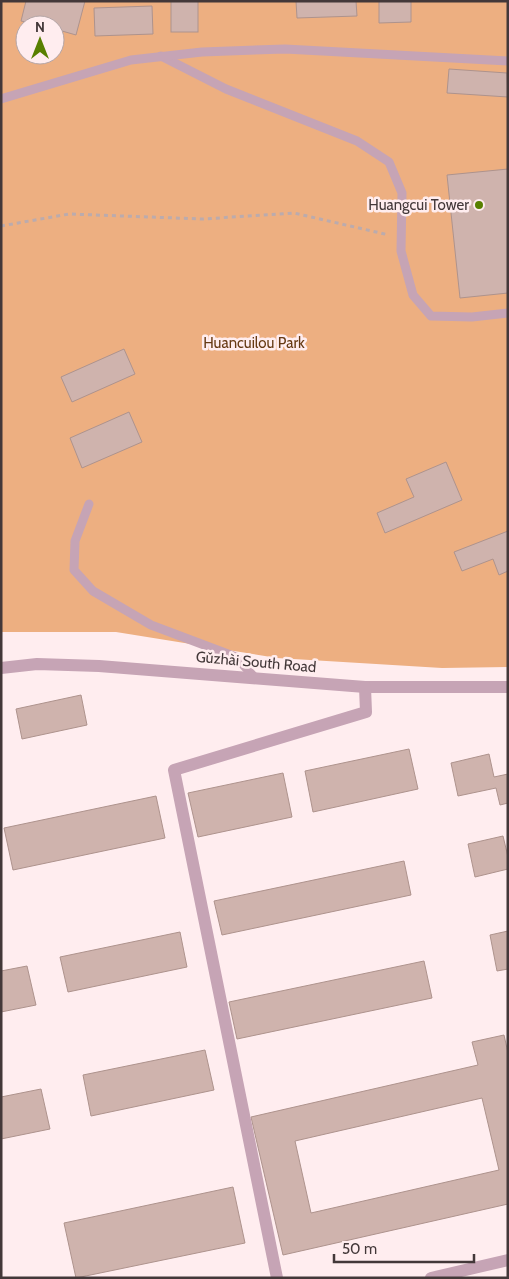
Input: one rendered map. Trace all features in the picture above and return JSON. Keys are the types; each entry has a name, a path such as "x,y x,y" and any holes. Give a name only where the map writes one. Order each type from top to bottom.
{"street":[{"name":"Gǔzhài South Road","path":"1,668 37,664 99,666 365,688 508,687"},
{"path":"277,1278 174,770 366,712 365,688"},
{"path":"431,1278 508,1260"}],"lane":[{"path":"1,99 131,60 202,52 285,49 508,61"},
{"path":"161,56 226,89 358,142 389,162 402,193 401,251 413,295 431,316 472,317 508,313"},
{"path":"89,504 75,541 74,570 93,591 150,625 236,657 256,679"}],"path":[{"path":"1,226 69,214 203,218 294,213 401,238"}],"green space":[{"name":"Huancuilou Park","path":"1,1 508,1 508,667 442,668 277,658 116,632 1,632"}],"building":[{"path":"26,1 85,1 76,35 65,32 65,15 22,15"},
{"path":"171,1 198,1 198,32 171,32"},
{"path":"296,1 356,1 357,16 297,18"},
{"path":"379,1 411,1 411,22 379,23"},
{"path":"152,6 153,34 95,36 94,8"},
{"path":"449,69 507,73 508,97 447,93"},
{"name":"Huangcui Tower","path":"508,169 508,293 460,298 447,175"},
{"path":"124,349 135,374 72,402 61,377"},
{"path":"129,412 142,442 82,468 70,438"},
{"path":"446,462 462,500 385,533 377,513 414,497 406,479"},
{"path":"508,531 508,571 499,575 493,559 462,571 454,552"},
{"path":"81,695 87,725 22,739 16,709"},
{"path":"409,749 418,789 313,812 305,771"},
{"path":"489,754 494,777 508,774 508,803 500,805 496,788 458,796 451,763"},
{"path":"283,773 292,817 198,837 188,793"},
{"path":"156,796 165,838 13,870 4,828"},
{"path":"503,836 508,857 508,869 475,877 468,844"},
{"path":"404,861 411,895 222,935 214,901"},
{"path":"508,931 508,969 497,971 490,935"},
{"path":"180,932 187,967 68,992 60,957"},
{"path":"424,961 432,998 237,1039 229,1002"},
{"path":"27,966 36,1005 1,1012 1,971"},
{"path":"504,1035 508,1053 508,1204 283,1255 251,1117 478,1065 472,1042","holes":["482,1098 499,1170 311,1213 295,1141"]},
{"path":"205,1050 214,1090 91,1116 83,1075"},
{"path":"41,1089 50,1129 1,1139 1,1097"},
{"path":"233,1187 245,1243 76,1278 64,1223"}],"place":[{"name":"Huangcui Tower","path":"479,205"}]}
